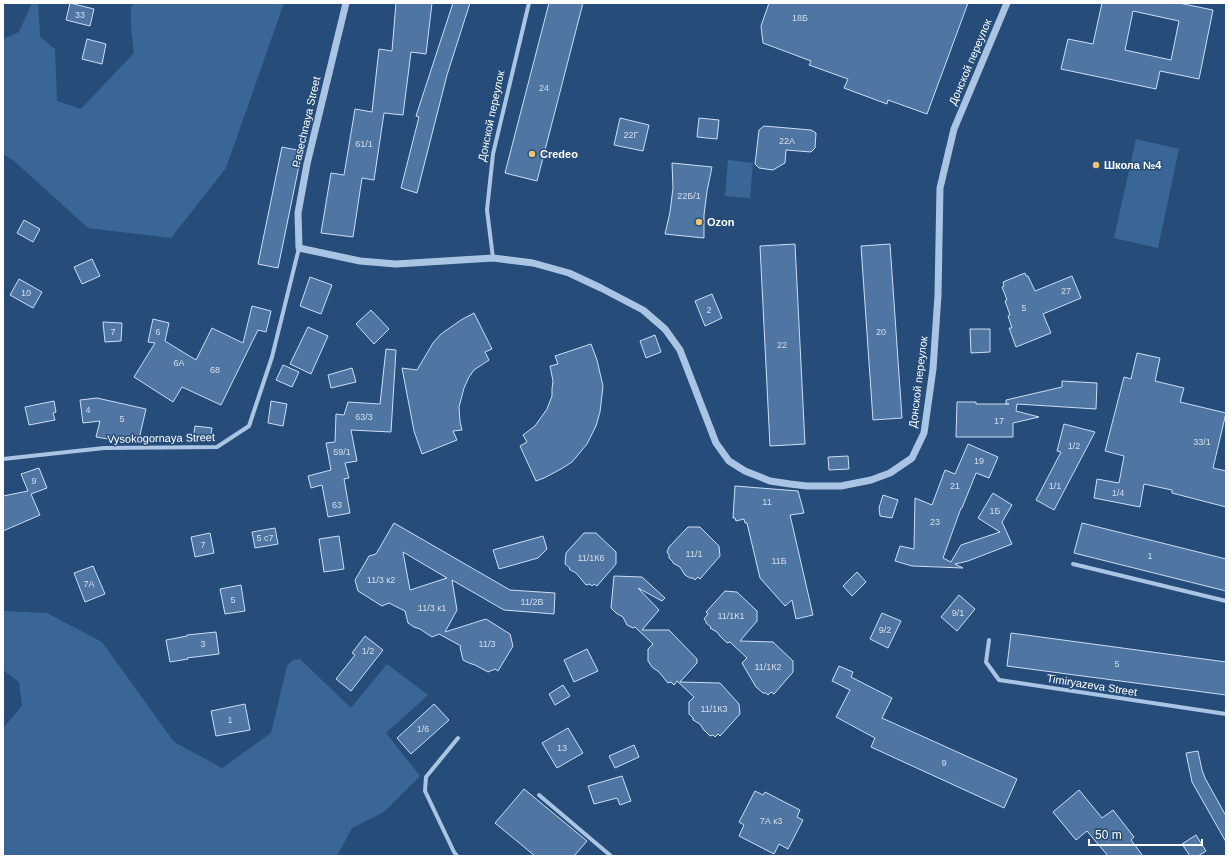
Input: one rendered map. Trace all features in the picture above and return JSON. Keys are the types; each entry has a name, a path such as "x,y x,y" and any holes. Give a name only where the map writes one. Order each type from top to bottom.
{"street":[{"name":"Pasechnaya Street","path":"299,248 298,213 307,164 346,3"},
{"name":"Донской переулок","path":"493,258 487,210 493,154 529,3"},
{"name":"Донской переулок","path":"299,248 360,261 396,264 493,258 533,263 569,273 643,310 666,329 680,350 716,443 729,461 745,471 770,481 807,486 841,486 871,480 890,473 912,458 924,433 933,370 938,295 940,188 954,129 1007,3"},
{"name":"Vysokogornaya Street","path":"3,459 104,448 216,447 249,426 272,356 299,248"},
{"path":"1072,564 1226,601"},
{"name":"Timiryazeva Street","path":"989,640 986,662 999,680 1226,714"},
{"path":"457,856 424,791 424,784 426,777 458,738"},
{"path":"540,795 612,856"}],"shaded area":[{"path":"31,3 38,3 40,37 55,49 57,101 81,109 134,53 131,27 131,7 134,3 284,3 226,168 171,238 88,228 13,160 3,154 3,39 19,32"},
{"path":"1136,139 1179,149 1158,248 1114,238"},
{"path":"728,160 753,163 750,198 725,196"},
{"path":"3,611 47,613 102,642 174,742 222,768 271,733 287,666 293,660 300,659 351,708 387,664 428,695 386,733 420,776 384,812 352,828 337,856 3,856 3,728 22,706 19,682 3,670"}],"building":[{"path":"70,3 94,9 90,26 66,20"},
{"path":"396,3 432,3 426,54 411,52 403,115 384,113 374,180 362,178 353,237 321,233 331,173 344,175 355,109 372,112 379,49 392,51"},
{"path":"453,3 470,3 447,75 417,193 401,188 419,117 416,116"},
{"path":"549,3 583,3 537,181 505,173"},
{"path":"769,3 968,3 927,114 888,100 887,104 844,88 848,79 809,65 811,61 763,43 761,26"},
{"path":"1102,3 1179,3 1213,10 1199,79 1160,71 1156,89 1061,69 1068,39 1093,44","holes":["1133,11 1179,21 1171,60 1125,50"]},
{"path":"87,39 106,44 102,64 82,59"},
{"path":"620,118 649,125 643,151 614,145"},
{"path":"699,118 719,120 717,139 697,137"},
{"path":"764,126 811,130 816,133 815,148 811,152 786,150 785,163 773,170 759,168 755,164 759,130"},
{"path":"282,147 302,151 278,268 258,264"},
{"path":"672,163 712,167 704,215 704,238 665,234 673,188"},
{"path":"24,220 40,229 33,242 17,233"},
{"path":"795,244 805,444 770,446 760,246"},
{"path":"890,244 902,418 873,420 861,246"},
{"path":"92,259 100,276 82,284 74,267"},
{"path":"1025,273 1035,291 1072,276 1081,298 1043,314 1051,333 1016,347 1009,328 1012,328 1008,316 1010,315 1005,301 1007,300 1002,287 1004,286 1003,282"},
{"path":"310,277 332,285 321,314 300,306"},
{"path":"19,279 42,292 33,308 10,295"},
{"path":"712,294 722,318 705,326 695,301"},
{"path":"252,306 271,311 266,332 258,330 221,405 182,387 173,402 134,377 155,343 148,342 153,319 169,323 165,341 196,360 212,328 243,343"},
{"path":"371,310 389,329 374,344 356,324"},
{"path":"474,313 492,349 485,352 489,360 474,370 464,388 459,407 462,430 453,431 457,440 422,454 414,431 402,368 417,370 433,343 441,334"},
{"path":"103,322 122,323 121,341 105,342"},
{"path":"308,327 328,336 311,374 290,364"},
{"path":"970,329 990,329 990,352 971,353"},
{"path":"655,335 661,352 646,358 640,341"},
{"path":"591,344 597,360 603,386 600,412 596,426 587,444 572,462 536,481 520,446 527,442 523,435 535,426 547,409 552,396 553,381 550,366 558,364 555,356"},
{"path":"386,349 396,350 391,432 351,430 357,461 345,463 349,478 344,479 350,513 328,517 322,485 311,488 308,476 331,470 326,443 335,442 336,414 344,415 348,402 380,404"},
{"path":"1137,353 1160,358 1155,381 1184,388 1180,402 1226,413 1213,468 1226,471 1226,507 1172,493 1172,490 1144,484 1140,507 1094,498 1097,479 1119,483 1124,456 1105,451 1124,377 1131,379"},
{"path":"283,365 299,372 292,387 276,380"},
{"path":"352,368 356,382 331,388 328,375"},
{"path":"1062,381 1097,383 1096,409 1017,404 1016,411 1039,417 1013,423 1013,437 956,437 957,402 976,402 976,404 1006,404 1006,400 1062,387"},
{"path":"97,398 146,409 139,439 108,439 96,437 100,421 83,423 80,400"},
{"path":"54,401 56,412 53,413 55,420 29,425 25,407"},
{"path":"271,401 287,404 283,426 268,423"},
{"path":"1064,424 1095,432 1054,510 1036,500 1061,452 1057,451"},
{"path":"195,426 212,428 210,441 193,439"},
{"path":"968,444 998,457 989,478 976,473 961,508 943,558 951,562 961,545 1000,532 978,518 993,493 1012,505 1002,522 1012,544 968,561 955,564 963,568 912,566 895,561 900,546 914,549 915,498 932,505 945,470 955,474"},
{"path":"848,456 849,469 829,470 828,457"},
{"path":"39,468 47,488 31,494 40,515 3,531 3,496 28,491 21,474"},
{"path":"735,486 798,491 804,513 790,515 813,615 796,619 792,600 785,606 760,578 747,523 745,523 744,519 736,521 735,518 733,518"},
{"path":"883,495 898,500 892,518 880,516 879,508"},
{"path":"394,523 510,590 555,593 554,614 504,610 452,580 457,610 445,632 486,619 510,634 513,646 498,671 495,669 488,672 463,660 461,646 439,634 432,637 408,623 405,611 389,603 382,606 358,591 355,580 369,556 376,554","holes":["403,552 447,578 410,590"]},
{"path":"1082,523 1226,559 1226,591 1074,553"},
{"path":"688,527 700,527 719,546 720,556 700,579 698,577 695,580 685,575 680,567 673,563 667,552 669,547"},
{"path":"275,528 278,544 255,548 252,532"},
{"path":"210,533 214,553 195,557 191,537"},
{"path":"584,533 596,533 616,552 616,564 597,586 594,584 592,586 590,584 586,585 576,573 569,569 570,568 565,564 566,553"},
{"path":"339,536 344,569 324,572 319,539"},
{"path":"543,536 547,549 538,558 499,569 493,550"},
{"path":"93,566 105,594 85,602 74,573"},
{"path":"857,572 866,582 852,596 843,586"},
{"path":"614,576 642,577 665,598 662,601 638,588 659,610 642,630 669,630 697,659 697,663 680,682 720,683 739,704 740,714 720,736 718,734 715,737 713,735 710,736 700,724 693,720 689,714 689,702 694,697 677,681 674,685 671,682 668,683 659,672 652,667 648,661 648,649 653,644 635,627 633,628 627,625 623,617 611,608"},
{"path":"241,585 245,611 225,614 220,589"},
{"path":"725,591 737,592 757,611 757,621 740,641 773,642 793,661 793,672 774,694 771,692 768,695 756,687 742,663 747,658 730,642 727,643 717,632 710,628 711,627 704,619 708,614 706,612"},
{"path":"959,595 975,609 957,631 941,617"},
{"path":"882,613 901,621 888,648 870,639"},
{"path":"216,632 219,654 187,658 188,659 170,662 166,640 187,635"},
{"path":"1011,633 1226,662 1226,695 1007,666"},
{"path":"365,636 383,650 351,691 336,679 355,655 352,653"},
{"path":"587,649 598,671 574,682 564,660"},
{"path":"839,666 853,672 851,677 892,698 882,718 1017,779 1004,808 871,747 875,738 836,717 850,690 832,681"},
{"path":"563,685 570,696 555,705 549,694"},
{"path":"245,704 250,730 216,736 211,711"},
{"path":"434,704 449,720 411,754 397,738"},
{"path":"568,728 583,753 557,768 542,743"},
{"path":"634,745 639,757 615,768 609,756"},
{"path":"1198,751 1205,778 1226,816 1226,842 1192,782 1186,753"},
{"path":"622,776 631,801 620,805 617,798 594,804 588,786"},
{"path":"524,789 587,841 574,856 535,856 495,823"},
{"path":"1079,790 1102,818 1113,810 1134,837 1131,840 1143,856 1108,856 1087,831 1076,840 1053,812"},
{"path":"755,791 763,795 765,792 800,810 797,817 803,820 788,849 779,844 774,854 739,836 744,825 739,822"},
{"path":"1196,835 1206,851 1198,856 1190,856 1182,844"}],"place":[{"name":"Credeo","path":"532,154"},
{"name":"Школа №4","path":"1096,165"},
{"name":"Ozon","path":"699,222"}]}
